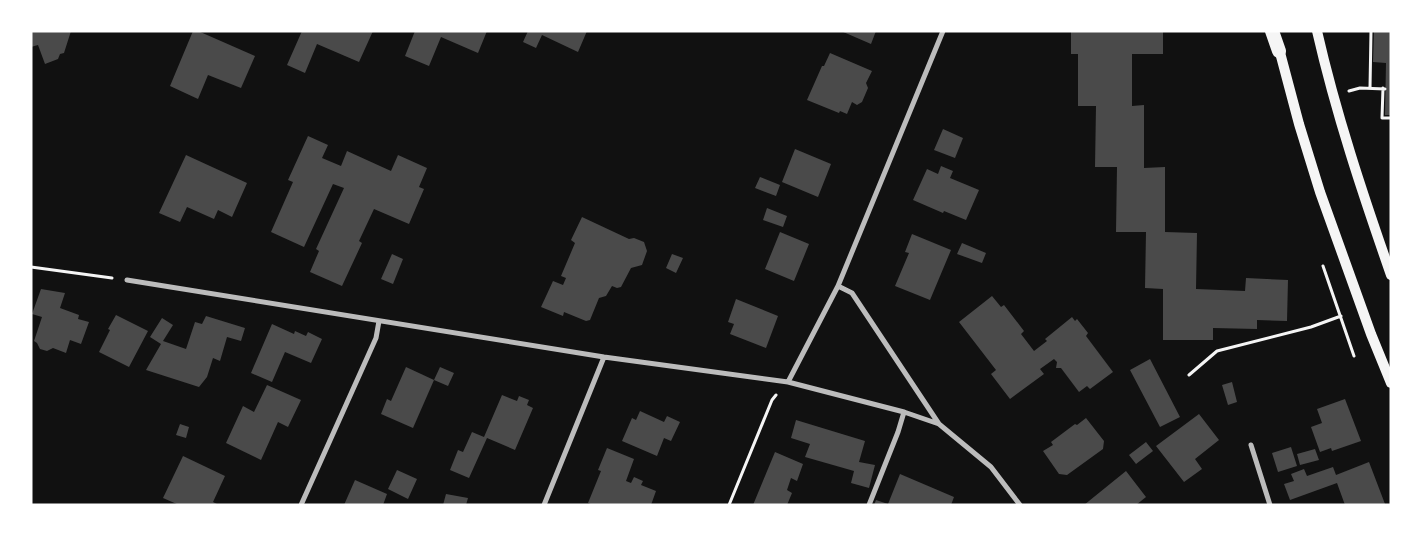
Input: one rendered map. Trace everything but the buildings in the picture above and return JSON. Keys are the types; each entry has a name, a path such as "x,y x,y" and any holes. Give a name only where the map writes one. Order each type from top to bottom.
{"highway":[{"path":"1274,31 1279,51"}],"main road":[{"path":"1317,31 1364,198 1391,275"},
{"path":"1279,51 1298,124 1320,192 1371,334 1391,383"}],"street":[{"path":"788,382 838,286 943,31"},
{"path":"127,280 604,357 788,382 904,412 939,424"},
{"path":"838,286 852,293 939,424 991,467 1020,505"},
{"path":"301,505 376,338 379,321"},
{"path":"544,505 604,357"},
{"path":"869,505 904,412"},
{"path":"1251,445 1270,505"}],"path":[{"path":"1370,88 1371,31"},
{"path":"1334,96 1360,88 1384,89 1382,118 1391,118"},
{"path":"1323,266 1354,356"},
{"path":"31,267 127,280"},
{"path":"1189,374 1217,351 1312,327 1341,316"},
{"path":"729,505 772,400 788,382"}]}
